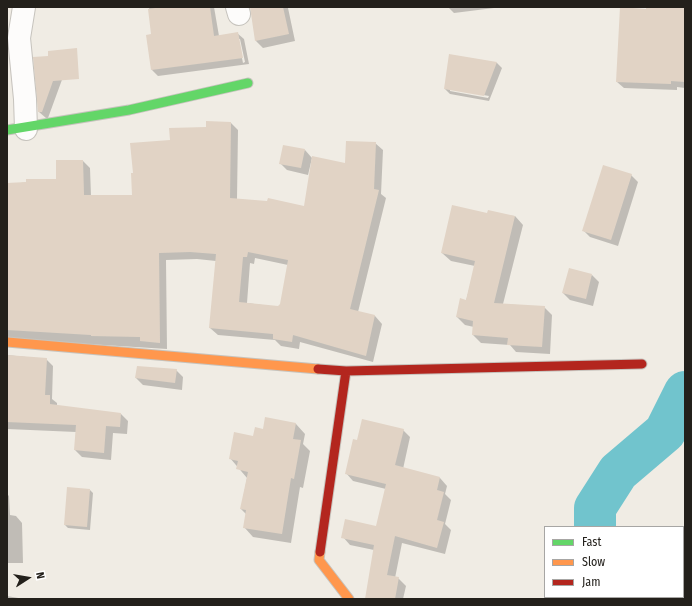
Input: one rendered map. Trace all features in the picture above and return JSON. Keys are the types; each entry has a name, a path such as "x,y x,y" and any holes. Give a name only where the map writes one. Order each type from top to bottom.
{"street":[{"path":"7,8 18,7"},
{"path":"24,7 19,38 25,99 16,130 129,110 248,84"},
{"path":"7,342 346,371 642,364"},
{"path":"346,371 319,560 349,599"}],"building":[{"path":"163,7 210,7 214,36 238,32 243,58 151,70 146,35 151,34 148,9"},
{"path":"250,7 283,7 289,34 255,41"},
{"path":"620,7 646,9 646,7 685,7 685,82 671,81 671,84 616,82"},
{"path":"77,48 79,79 53,81 42,112 38,112 33,57 48,56 48,51"},
{"path":"449,54 497,62 484,96 444,89"},
{"path":"206,121 231,122 230,198 267,201 268,198 304,206 312,156 345,163 346,141 376,142 374,189 379,190 350,309 375,315 366,356 293,335 292,342 273,339 273,334 209,328 216,254 190,252 159,253 160,343 140,341 140,337 91,336 7,330 7,183 26,182 26,179 56,179 56,160 83,160 84,195 132,195 131,173 133,173 130,143 170,140 169,128 206,127","holes":["248,252 288,260 280,304 278,306 239,302 243,257 247,257"]},
{"path":"283,145 305,149 301,168 279,164"},
{"path":"603,165 632,174 611,240 582,231"},
{"path":"452,205 487,213 488,210 515,216 494,303 545,306 542,347 507,345 508,338 472,335 473,321 456,317 460,298 466,300 475,261 441,253"},
{"path":"569,268 592,274 586,299 562,293"},
{"path":"7,355 47,358 45,395 50,395 50,404 121,413 120,427 106,426 104,453 74,450 76,425 7,422"},
{"path":"137,366 177,369 175,383 135,378"},
{"path":"265,417 296,423 293,439 301,440 294,479 291,478 282,534 243,528 246,510 240,509 248,472 236,469 238,461 229,459 234,432 253,436 255,427 263,429"},
{"path":"362,419 404,429 395,465 440,477 437,490 444,492 437,520 444,522 437,548 395,536 387,575 399,577 395,599 365,599 374,545 341,538 345,519 376,526 386,484 345,474 353,439 357,440"},
{"path":"67,487 90,489 87,527 64,525"}],"waterway":[{"path":"595,526 595,508 618,472 665,432 685,392"}],"traffic: fast":[{"path":"7,130 129,110 248,83"}],"traffic: slow":[{"path":"7,342 318,369"},
{"path":"320,552 319,560 349,599"}],"traffic: jam":[{"path":"318,369 346,371 642,364"},
{"path":"320,552 346,371"}]}
